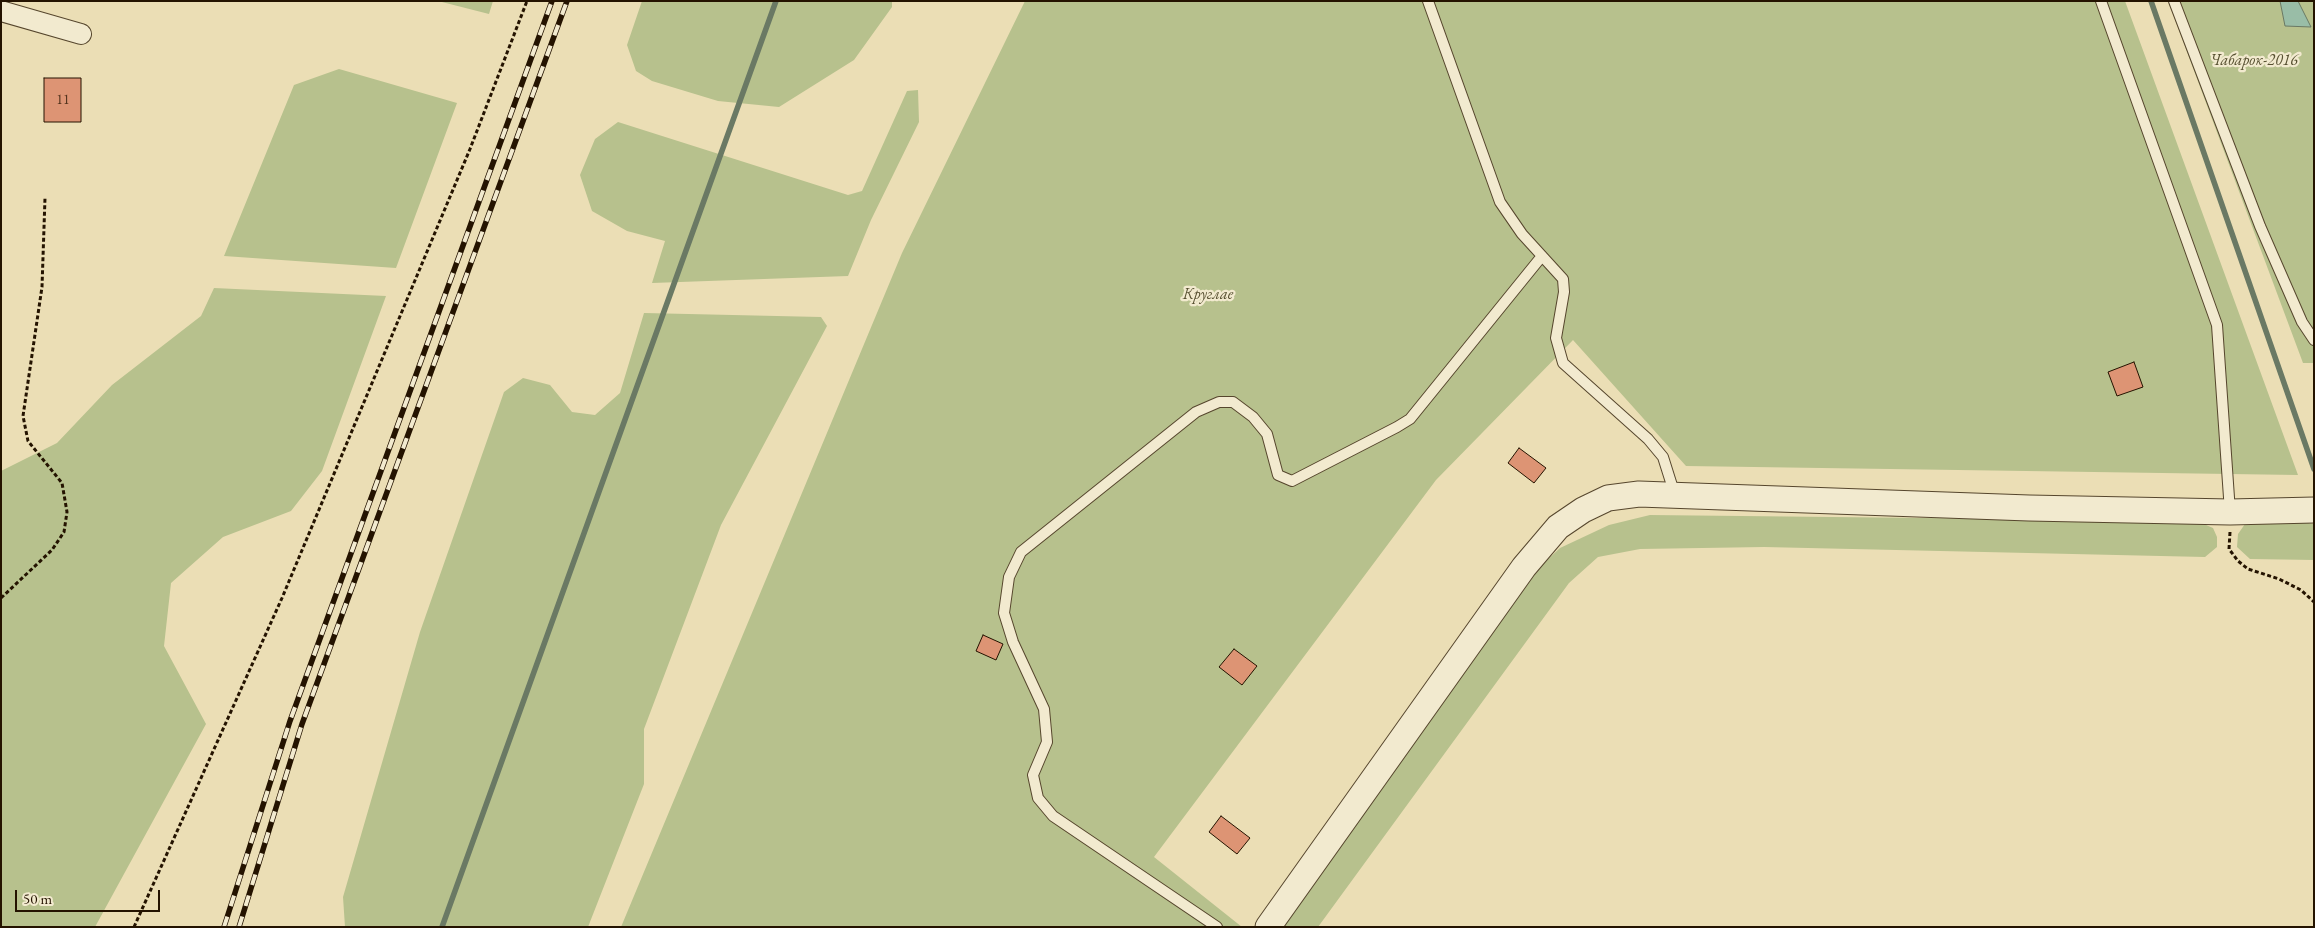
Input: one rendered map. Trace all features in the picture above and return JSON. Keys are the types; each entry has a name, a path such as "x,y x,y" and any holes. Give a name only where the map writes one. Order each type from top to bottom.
{"street":[{"path":"1,11 81,34"},
{"path":"1268,927 1524,567 1558,527 1583,510 1608,498 1639,494 2230,512 2307,510"}],"lane":[{"path":"1428,1 1500,202 1522,234 1563,279 1564,292 1556,338 1564,363 1578,378 1648,439 1663,457 1676,496"},
{"path":"2101,1 2217,324 2230,512"},
{"path":"2174,1 2260,226 2302,322 2314,340"},
{"path":"1217,927 1053,816 1038,798 1033,775 1047,742 1044,709 1014,642 1004,613 1009,577 1021,552 1196,412 1219,402 1233,402 1253,417 1267,434 1278,475 1292,481 1397,427 1410,419 1542,256"}],"path":[{"path":"134,927 290,579 470,149 526,1"},
{"path":"1,598 52,550 64,532 67,512 62,484 28,441 23,416 42,287 45,198"},
{"path":"2230,512 2229,550 2238,561 2248,569 2278,579 2301,590 2314,602"}],"green space":[{"path":"438,1 493,1 489,14"},
{"path":"642,1 892,1 892,7 854,60 779,107 718,101 652,81 636,71 627,45"},
{"name":"Круглае","path":"1025,1 2125,1 2298,475 1686,466 1573,340 1436,480 1154,857 1242,927 621,927 902,253"},
{"name":"Чабарок-2016","path":"2168,1 2314,1 2314,363 2303,363"},
{"path":"339,69 457,103 396,268 224,256 294,85"},
{"path":"918,90 919,122 871,220 848,276 652,283 665,241 627,231 592,211 580,175 595,139 618,122 848,195 862,191 907,91"},
{"path":"214,288 386,296 322,471 291,511 223,537 171,583 164,646 206,724 95,927 1,927 1,471 57,443 112,385 201,316"},
{"path":"644,313 821,317 827,326 721,525 644,729 644,784 588,927 345,927 343,897 420,632 504,392 523,378 550,385 572,412 595,415 620,393"},
{"path":"1650,515 2197,521 2213,528 2217,537 2217,547 2205,557 1764,547 1640,549 1598,557 1569,583 1318,927 1282,927 1530,576 1560,548 1609,525"},
{"path":"2291,520 2314,524 2314,560 2250,559 2237,547 2238,534 2245,524"}],"shaded area":[{"path":"2280,1 2298,1 2311,27 2285,26"}],"building":[{"path":"44,78 81,78 81,122 44,122"},
{"path":"2134,362 2143,387 2117,396 2108,372"},
{"path":"1519,448 1546,468 1534,483 1508,463"},
{"path":"983,635 1003,644 996,660 976,651"},
{"path":"1234,649 1257,666 1242,685 1219,667"},
{"path":"1221,816 1250,838 1237,854 1209,832"}],"waterway":[{"path":"442,927 776,1"},
{"path":"2151,1 2314,469"}],"railway":[{"path":"224,927 290,721 552,1"},
{"path":"239,927 302,724 567,1"}]}
